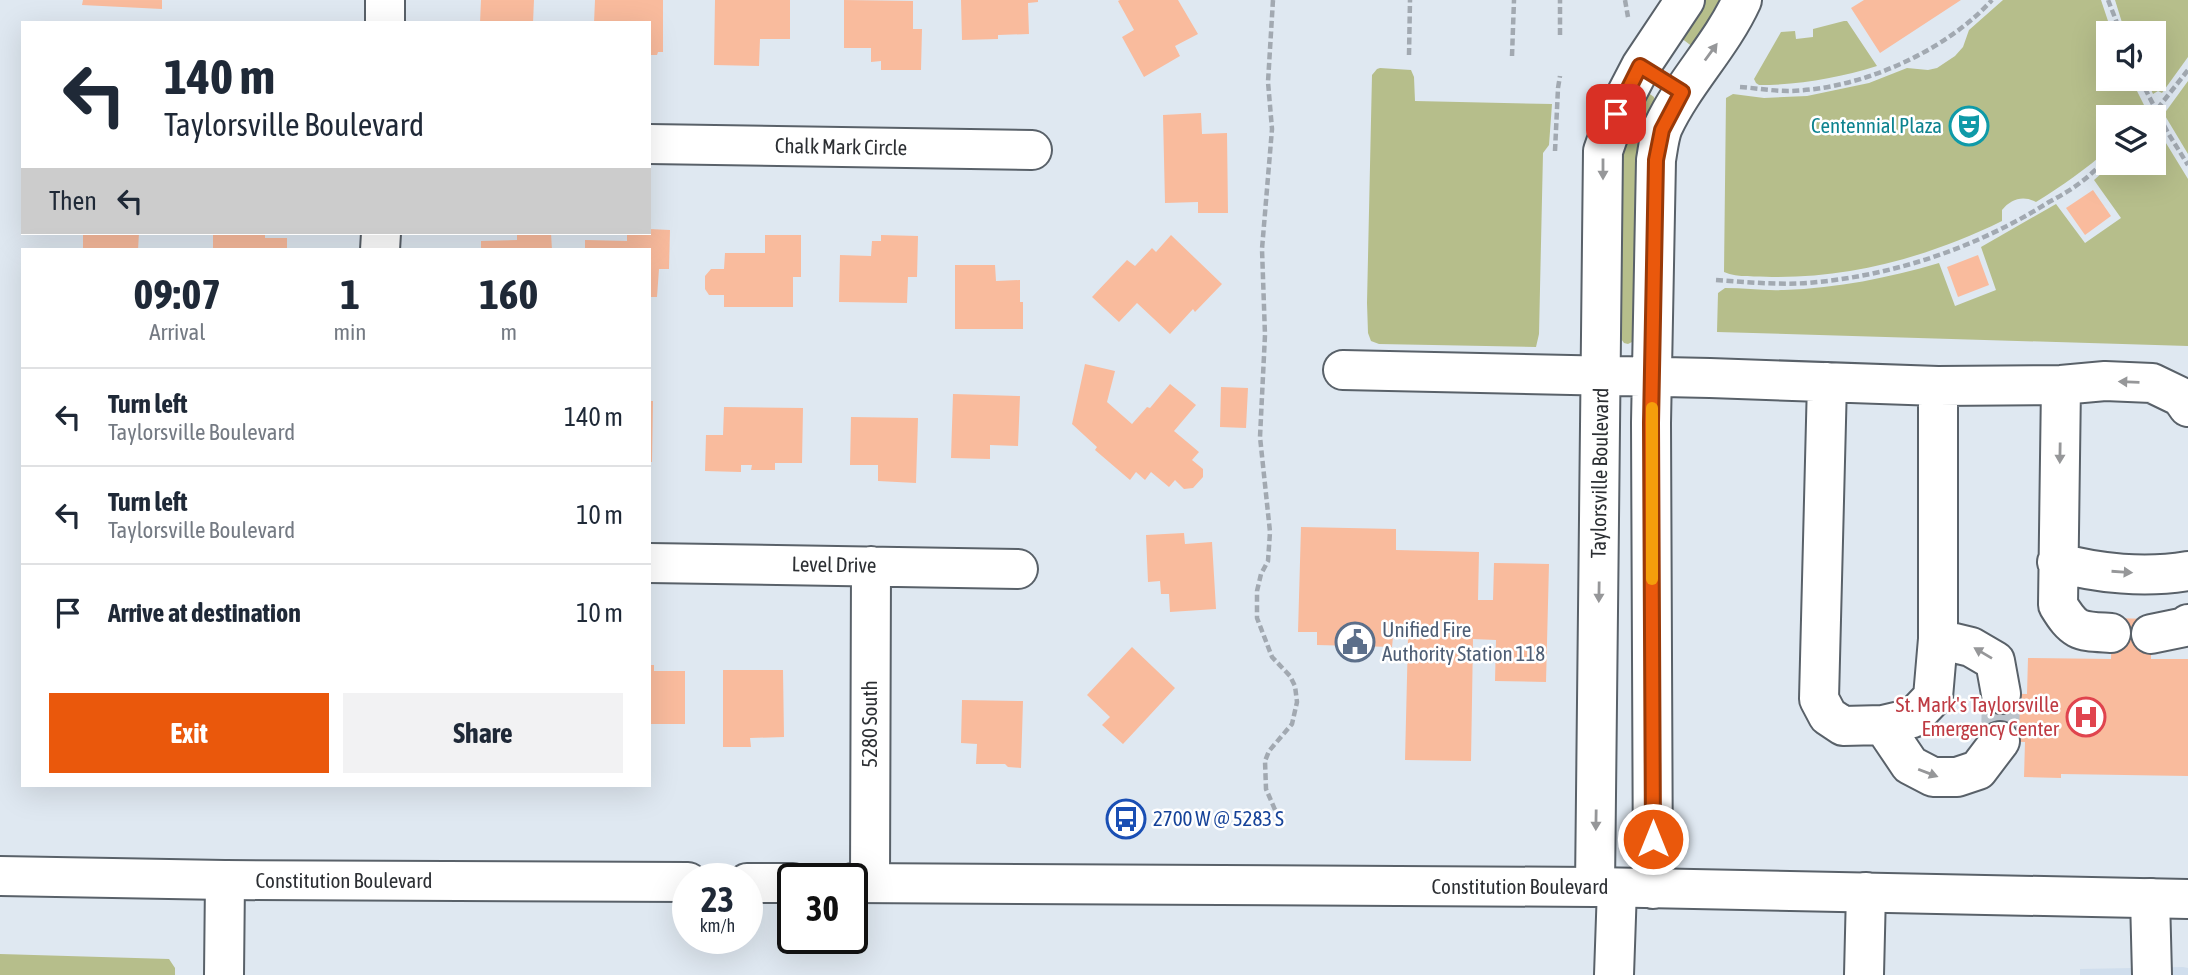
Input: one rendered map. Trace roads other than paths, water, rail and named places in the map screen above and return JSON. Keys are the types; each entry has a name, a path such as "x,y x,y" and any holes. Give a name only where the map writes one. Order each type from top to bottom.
{"street":[{"path":"384,21 385,0"},
{"name":"Taylorsville Boulevard","path":"1622,888 1601,375 1604,151 1616,114 1640,66 1685,0"},
{"path":"1614,975 1622,888 1651,423 1656,160 1662,130 1682,92 1719,42 1742,0"},
{"path":"1640,66 1682,92"},
{"name":"Chalk Mark Circle","path":"651,144 1032,150"},
{"path":"1343,370 1938,386 2062,385 2105,381 2152,383 2180,397 2188,407"},
{"path":"1827,382 1819,699 1828,716 1843,726 1883,725 1913,718 1933,697 1938,639 1938,386"},
{"path":"2062,385 2058,605 2066,618 2081,631 2111,633"},
{"path":"2057,562 2084,570 2164,575 2188,571"},
{"name":"Level Drive","path":"651,563 1018,569"},
{"name":"5280 South","path":"862,863 871,566"},
{"path":"2151,634 2185,628 2188,624"},
{"path":"1938,639 1971,647 1995,661 2001,694"},
{"path":"1883,725 1910,765 1933,777 1957,777 1978,770 2000,741"},
{"name":"Constitution Boulevard","path":"0,876 672,882"},
{"path":"224,975 225,880"},
{"name":"Constitution Boulevard","path":"868,883 1622,888 2188,899"},
{"path":"1864,975 1866,892"},
{"path":"2150,898 2152,975"}],"tunnel":[{"path":"2000,741 2001,694"}],"place":[{"name":"Centennial Plaza","path":"1969,126"},
{"name":"Unified Fire Authority Station 118","path":"1355,642"},
{"name":"St. Mark's Taylorsville Emergency Center","path":"2086,717"},
{"name":"2700 W @ 5283 S","path":"1126,819"}]}
